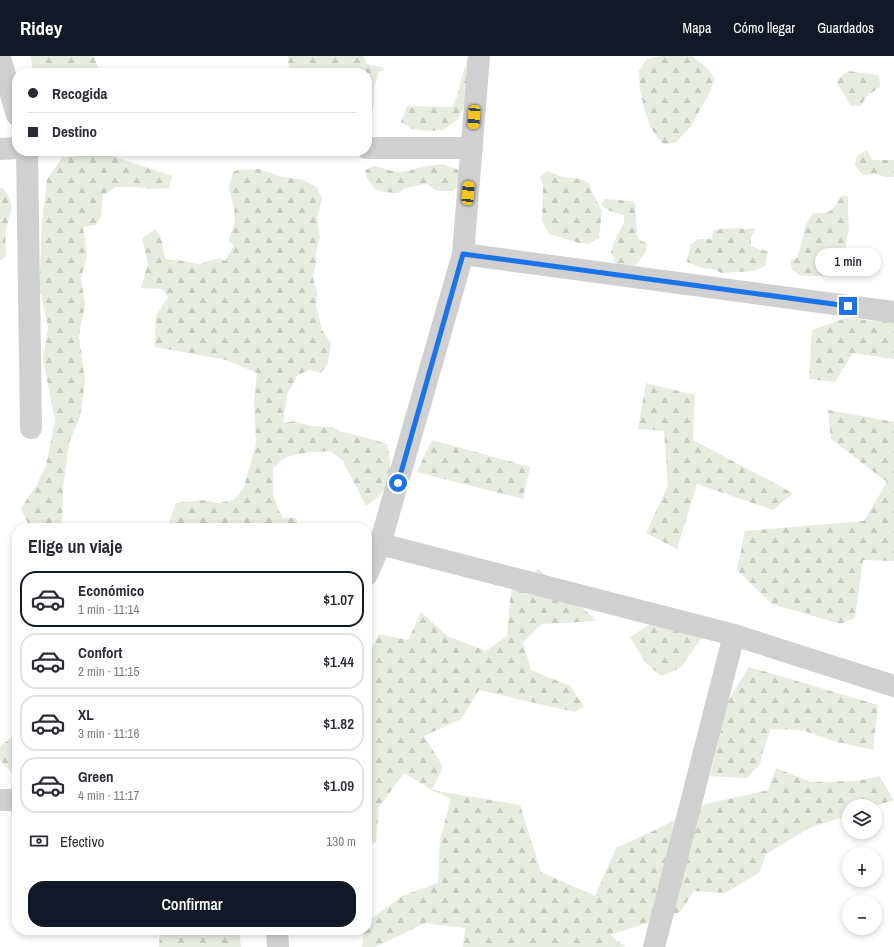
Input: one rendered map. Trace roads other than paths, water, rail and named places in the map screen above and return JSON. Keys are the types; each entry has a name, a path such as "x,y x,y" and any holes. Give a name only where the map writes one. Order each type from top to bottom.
{"street":[{"path":"372,563 380,544 463,254 479,56"},
{"path":"0,58 12,98"},
{"path":"0,149 12,148"},
{"path":"372,148 472,148"},
{"path":"27,156 31,428"},
{"path":"463,254 894,312"},
{"path":"380,544 734,635 894,686"},
{"path":"654,947 734,635"},
{"path":"0,800 12,800"},
{"path":"277,935 278,947"}]}
